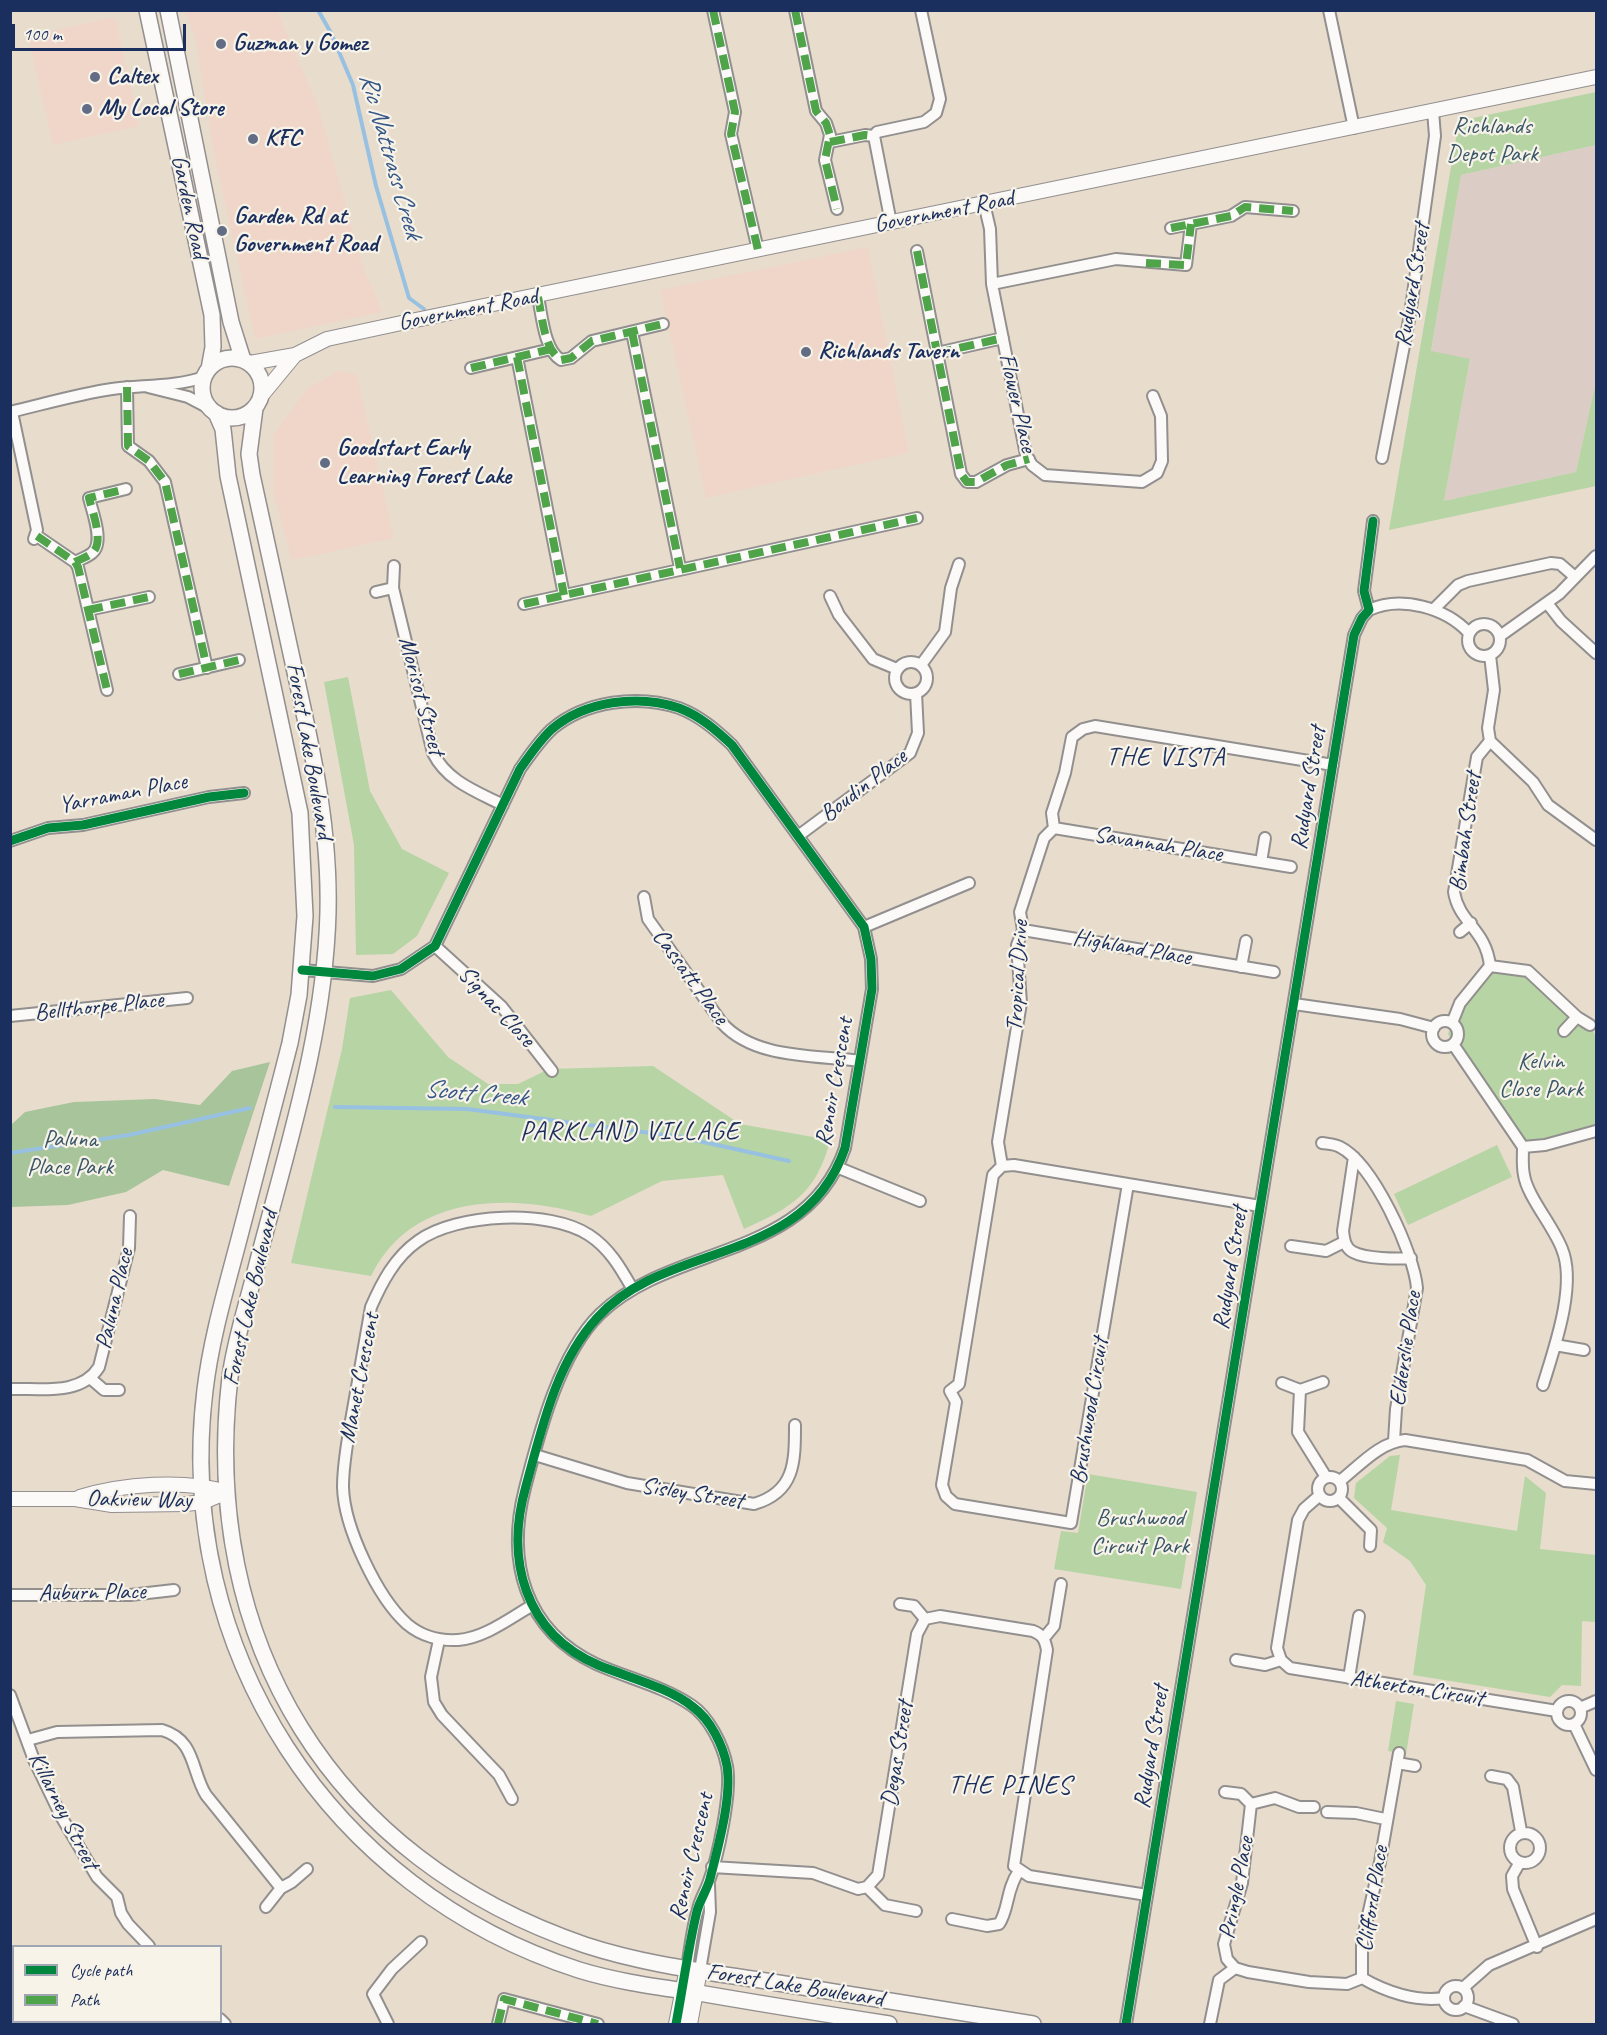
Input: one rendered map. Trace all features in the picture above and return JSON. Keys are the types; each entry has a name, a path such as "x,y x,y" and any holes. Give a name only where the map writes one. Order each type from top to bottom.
{"main road":[{"name":"Garden Road","path":"147,10 212,315 213,347 207,373"},
{"name":"Garden Road","path":"168,10 231,322 246,362"},
{"path":"225,359 246,362 261,377 258,402 241,417 232,418 213,410 202,393 207,373 225,359"},
{"name":"Forest Lake Boulevard","path":"258,402 249,454 252,475 315,761 324,813 328,891 324,973 315,1039 234,1353 225,1443 226,1492 236,1563 246,1603 267,1664 311,1745 348,1793 376,1822 426,1864 470,1893 528,1924 589,1946 641,1961 1033,2025"},
{"name":"Forest Lake Boulevard","path":"213,410 224,429 228,476 300,813 305,916 302,970 290,1043 213,1339 204,1410 203,1502 215,1578 230,1634 250,1685 276,1732 309,1782 368,1847 450,1910 541,1956 620,1980 889,2025"}],"street":[{"path":"713,10 735,112 731,134 758,250"},
{"path":"795,10 816,111 826,123 830,142 825,160 837,209"},
{"path":"874,136 877,132 924,122 936,113 940,99 921,10"},
{"path":"1329,10 1354,128"},
{"name":"Government Road","path":"246,362 295,355 327,339 1596,77"},
{"name":"Rudyard Street","path":"1382,458 1410,315 1435,136 1433,111"},
{"path":"830,142 865,135 874,136"},
{"path":"874,136 891,223"},
{"name":"Flower Place","path":"984,203 990,229 992,284 1029,459 1045,475 1142,482 1157,473 1162,461 1161,416 1153,396"},
{"path":"1171,228 1231,216 1245,207 1293,211"},
{"path":"992,284 1116,259 1186,265 1191,224"},
{"path":"917,251 961,474 967,482 976,482 1007,465 1029,459"},
{"path":"538,297 550,349 555,357 566,361 592,341 663,324"},
{"path":"632,332 680,568"},
{"path":"937,353 1003,338"},
{"path":"471,368 550,349"},
{"name":"Government Road","path":"258,402 295,355"},
{"path":"517,357 564,595"},
{"path":"107,690 75,562 35,537 11,412 127,387 187,382 207,373"},
{"path":"146,386 188,397 213,410"},
{"path":"127,387 128,446 150,461 165,482 207,668"},
{"path":"75,562 92,554 97,548 98,541 89,498 126,489"},
{"path":"524,604 680,568 917,518"},
{"path":"1373,521 1364,591 1369,610 1393,603 1434,609 1458,621 1469,633"},
{"path":"1500,636 1547,603 1596,556"},
{"path":"1434,609 1458,585 1468,581 1551,563 1560,564 1575,577"},
{"path":"897,669 910,662 921,665 945,632 951,588 958,564"},
{"name":"Morisot Street","path":"394,566 393,588 433,753 440,766 453,780 503,805"},
{"path":"376,592 393,588"},
{"path":"830,596 839,615 873,659 897,669"},
{"path":"88,610 150,597"},
{"path":"1547,603 1561,621 1596,653"},
{"name":"Rudyard Street","path":"1126,2025 1354,635 1369,610"},
{"path":"1485,624 1492,626 1500,636 1499,647 1491,655 1478,655 1472,652 1467,640 1469,633 1473,628 1485,624"},
{"path":"1491,655 1494,690 1488,728 1491,741 1533,782 1548,805 1596,840"},
{"path":"179,674 239,660"},
{"name":"Boudin Place","path":"798,836 910,753 918,733 916,693 924,688 927,679 921,665"},
{"path":"897,669 897,685 905,693 916,693"},
{"name":"Renoir Crescent","path":"302,970 359,976 388,974 417,961 435,946 520,769 535,748 553,729 574,714 616,703 658,703 680,709 711,726 732,745 864,927 871,959 872,989 845,1148 838,1168 802,1213 779,1228 632,1288 597,1317 570,1354 557,1383 519,1517 517,1545 521,1572 531,1606 544,1624 567,1646 594,1663 693,1706 710,1725 727,1764 729,1789 709,1881 710,1912 693,1969"},
{"name":"Tropical Drive","path":"1002,1166 998,1142 1021,1003 1017,945 1023,930 1020,912 1044,838 1054,828 1052,813 1065,773 1072,737 1083,729 1095,726 1333,765"},
{"name":"Bimbah Street","path":"1490,966 1489,954 1480,933 1460,911 1454,892 1477,757 1491,741"},
{"name":"Yarraman Place","path":"10,841 48,828 83,825 209,797 244,793"},
{"name":"Savannah Place","path":"1054,828 1291,867"},
{"path":"1262,862 1265,838"},
{"path":"864,927 969,883"},
{"name":"Cassatt Place","path":"644,897 648,919 722,1023 736,1037 765,1049 860,1061"},
{"name":"Bimbah Street","path":"1460,932 1471,923"},
{"name":"Highland Place","path":"1023,930 1274,972"},
{"path":"1241,967 1246,941"},
{"name":"Signac Close","path":"435,946 496,1000 552,1071"},
{"path":"1452,1023 1443,1022 1434,1028 1432,1036 1436,1043 1444,1047 1453,1044 1458,1035 1452,1023 1460,1003 1490,966 1528,971 1577,1017 1590,1025"},
{"name":"Bellthorpe Place","path":"10,1016 188,998"},
{"path":"1294,1004 1400,1019 1434,1028"},
{"path":"1564,1031 1577,1017"},
{"path":"1453,1044 1523,1147 1524,1176 1563,1250 1567,1268 1566,1290 1555,1345 1543,1385"},
{"path":"1523,1147 1545,1145 1596,1131"},
{"name":"Elderslie Place","path":"1322,1143 1339,1146 1364,1168 1411,1258 1416,1288 1396,1409 1394,1441"},
{"path":"1291,1246 1326,1251 1344,1242 1342,1231 1354,1157"},
{"path":"1002,1166 1014,1165 1260,1206"},
{"name":"Brushwood Circuit","path":"1002,1166 993,1175 959,1384 950,1391 956,1402 942,1485 946,1496 956,1504 1071,1523 1128,1184"},
{"path":"838,1168 920,1201"},
{"name":"Paluna Place","path":"10,1389 80,1385 99,1367 129,1248 130,1216"},
{"name":"Manet Crescent","path":"531,1606 479,1635 459,1640 439,1640 407,1625 395,1611 357,1545 346,1510 345,1458 371,1307 381,1284 397,1260 418,1241 444,1226 485,1217 565,1225 588,1234 606,1248 632,1288"},
{"name":"Elderslie Place","path":"1344,1242 1353,1252 1395,1260 1411,1258"},
{"path":"1555,1345 1584,1350"},
{"name":"Paluna Place","path":"90,1378 104,1390 120,1390"},
{"path":"1282,1383 1300,1390 1323,1382"},
{"path":"1300,1390 1298,1432 1326,1477"},
{"name":"Sisley Street","path":"535,1455 627,1483 754,1504 772,1497 785,1485 795,1454 795,1425"},
{"path":"1340,1481 1380,1449 1394,1441 1405,1440 1527,1460 1565,1481 1596,1484"},
{"path":"1326,1477 1334,1477 1340,1481 1343,1490 1339,1498 1328,1501 1320,1495 1318,1485 1326,1477"},
{"name":"Oakview Way","path":"75,1499 110,1488 202,1484 226,1492"},
{"name":"Oakview Way","path":"10,1499 75,1499 112,1505 203,1502 226,1492"},
{"path":"1236,1660 1265,1665 1281,1659 1277,1648 1298,1520 1304,1509 1320,1495"},
{"path":"1339,1498 1371,1530 1370,1546"},
{"path":"1044,1638 1054,1626 1061,1584"},
{"name":"Auburn Place","path":"10,1595 130,1595 174,1590"},
{"path":"900,1604 914,1606 925,1619 940,1616 998,1625 1033,1631 1044,1638 1047,1650 1014,1859 1019,1871 1029,1876 1147,1895"},
{"path":"1349,1677 1359,1616"},
{"name":"Degas Street","path":"867,1887 878,1875 917,1634 925,1619"},
{"path":"439,1640 431,1677 434,1702 442,1715 499,1775 512,1799"},
{"name":"Atherton Circuit","path":"1281,1659 1290,1668 1557,1711"},
{"name":"Killarney Street","path":"10,1695 34,1760 62,1818 97,1877 117,1897 121,1913 128,1924 147,1945"},
{"path":"1568,1701 1580,1708 1580,1717 1574,1724 1567,1725 1560,1721 1557,1711 1561,1704 1568,1701"},
{"path":"1580,1708 1596,1701"},
{"path":"1574,1724 1596,1770"},
{"path":"28,1740 57,1732 162,1730 173,1733 188,1752 206,1795 281,1888"},
{"name":"Clifford Place","path":"1362,1978 1362,1941 1369,1900 1380,1862 1385,1819 1398,1758 1415,1766"},
{"path":"1491,1776 1507,1779 1513,1787 1521,1831"},
{"name":"Pringle Place","path":"1226,1791 1241,1794 1251,1804"},
{"name":"Pringle Place","path":"1251,1804 1275,1798 1299,1807 1314,1807"},
{"name":"Pringle Place","path":"1251,1804 1242,1883 1224,1944 1227,1959 1235,1968 1310,1982 1347,1983 1362,1978"},
{"name":"Clifford Place","path":"1327,1812 1356,1813 1385,1819"},
{"path":"1521,1831 1535,1838 1540,1849 1539,1858 1533,1863 1520,1862 1511,1850 1511,1841 1515,1834 1521,1831"},
{"path":"1520,1862 1512,1876 1513,1889 1537,1947"},
{"path":"712,1867 813,1873 858,1889 867,1887 885,1905 916,1911"},
{"path":"266,1907 281,1888 307,1869"},
{"path":"952,1919 987,1926 999,1924 1003,1918 1010,1885 1019,1871"},
{"path":"1444,1998 1450,1987 1463,1988 1489,1965 1537,1947 1596,1919"},
{"path":"388,2025 373,1994 392,1969 421,1942"},
{"name":"Pringle Place","path":"1210,2025 1216,2007 1216,1991 1220,1980 1235,1968"},
{"path":"690,2025 689,1992 693,1969"},
{"path":"1362,1978 1378,1988 1426,2000 1444,1998"},
{"path":"1444,1998 1450,2008 1458,2009 1464,2006 1468,1998 1463,1988"},
{"path":"676,2025 689,1992"},
{"path":"498,2025 504,1999 584,2023 598,2025"},
{"path":"1464,2006 1513,2025"}],"shaded area":[{"path":"199,10 277,11 318,106 363,267 382,312 255,339 213,148 195,37 185,13"},
{"path":"115,17 139,126 53,145 28,36"},
{"path":"1596,145 1596,381 1576,472 1444,501 1470,360 1431,352 1461,175"},
{"path":"868,247 909,453 706,498 660,290"},
{"name":"Goodstart Early Learning Forest Lake","path":"338,371 357,375 394,538 292,560 273,492 273,435 307,389"}],"green space":[{"name":"Richlands Depot Park","path":"1596,92 1596,145 1461,175 1431,351 1470,359 1444,501 1576,472 1596,381 1596,486 1389,530 1457,132 1473,118"},
{"path":"348,677 370,791 402,849 449,873 417,936 393,954 356,955 354,845 324,682"},
{"name":"Kelvin Close Park","path":"1490,966 1521,968 1590,1025 1596,1037 1596,1131 1523,1147 1453,1044 1448,1034 1452,1023"},
{"path":"391,990 448,1057 488,1084 518,1084 549,1069 653,1066 740,1124 830,1140 825,1158 818,1173 800,1196 775,1214 744,1229 723,1175 662,1181 591,1216 529,1204 497,1203 467,1206 438,1214 412,1228 389,1248 371,1276 291,1263 342,1049 350,998"},
{"name":"Paluna Place Park","path":"270,1062 229,1186 163,1170 126,1192 68,1205 11,1207 11,1125 25,1112 74,1102 155,1099 200,1105 232,1071"},
{"path":"1497,1145 1512,1177 1408,1225 1394,1194"},
{"path":"1400,1455 1391,1510 1517,1531 1525,1476 1546,1493 1540,1549 1596,1555 1596,1622 1582,1621 1581,1686 1562,1685 1550,1697 1413,1675 1426,1585 1410,1561 1383,1542 1387,1528 1354,1498 1356,1483 1390,1456"},
{"name":"Brushwood Circuit Park","path":"1088,1474 1197,1492 1181,1589 1054,1569 1061,1531 1078,1533"},
{"path":"1396,1701 1414,1704 1406,1754 1388,1751"}],"waterway":[{"name":"Ric Nattrass Creek","path":"318,10 331,33 353,85 376,186 409,298 424,309"},
{"name":"Scott Creek","path":"335,1107 467,1109 681,1137 789,1161"},
{"name":"Scott Creek","path":"10,1153 129,1135 250,1108"}],"marked path":[{"path":"713,10 735,112 731,134 758,250"},
{"path":"795,10 816,111 826,123 830,135 825,160 837,209"},
{"path":"830,142 865,135 874,136"},
{"path":"1171,228 1231,216 1245,207 1293,211"},
{"path":"1146,263 1186,265 1191,224"},
{"path":"917,251 961,474 967,482 976,482 1007,465 1029,459"},
{"path":"538,297 547,340 555,355 561,360 571,358 592,341 663,324"},
{"path":"632,332 680,568"},
{"path":"937,353 1003,338"},
{"path":"471,368 551,349"},
{"path":"517,357 564,595"},
{"path":"127,387 128,446 149,461 165,482 207,668"},
{"path":"75,562 88,556 96,548 98,535 89,498 126,489"},
{"path":"524,604 917,518"},
{"path":"37,536 75,562 78,567 107,690"},
{"path":"88,610 149,597"},
{"path":"179,674 239,660"},
{"path":"498,2024 504,1999 598,2024"}],"cycle path":[{"path":"1126,2024 1354,635 1362,618 1369,610 1364,591 1373,521"},
{"path":"302,970 373,976 401,969 435,946 520,769 539,743 565,719 580,712 596,706 630,701 646,701 687,711 732,745 864,927 871,959 872,989 845,1148 826,1186 799,1214 767,1234 660,1275 626,1293 597,1318 571,1355 552,1397 520,1513 518,1540 520,1566 526,1591 537,1614 553,1634 573,1651 598,1665 684,1700 710,1725 725,1758 728,1793 723,1822 710,1879 697,1911 676,2024"},
{"path":"10,841 48,828 83,825 209,797 244,793"}],"place":[{"name":"Guzman y Gomez","path":"221,44"},
{"name":"Caltex","path":"95,77"},
{"name":"My Local Store","path":"87,109"},
{"name":"KFC","path":"253,139"},
{"name":"Garden Rd at Government Road","path":"222,231"},
{"name":"Richlands Tavern","path":"806,352"},
{"name":"Goodstart Early Learning Forest Lake","path":"325,463"}],"district":[{"name":"THE VISTA","path":"1166,758"},
{"name":"PARKLAND VILLAGE","path":"630,1132"},
{"name":"THE PINES","path":"1010,1786"}]}
